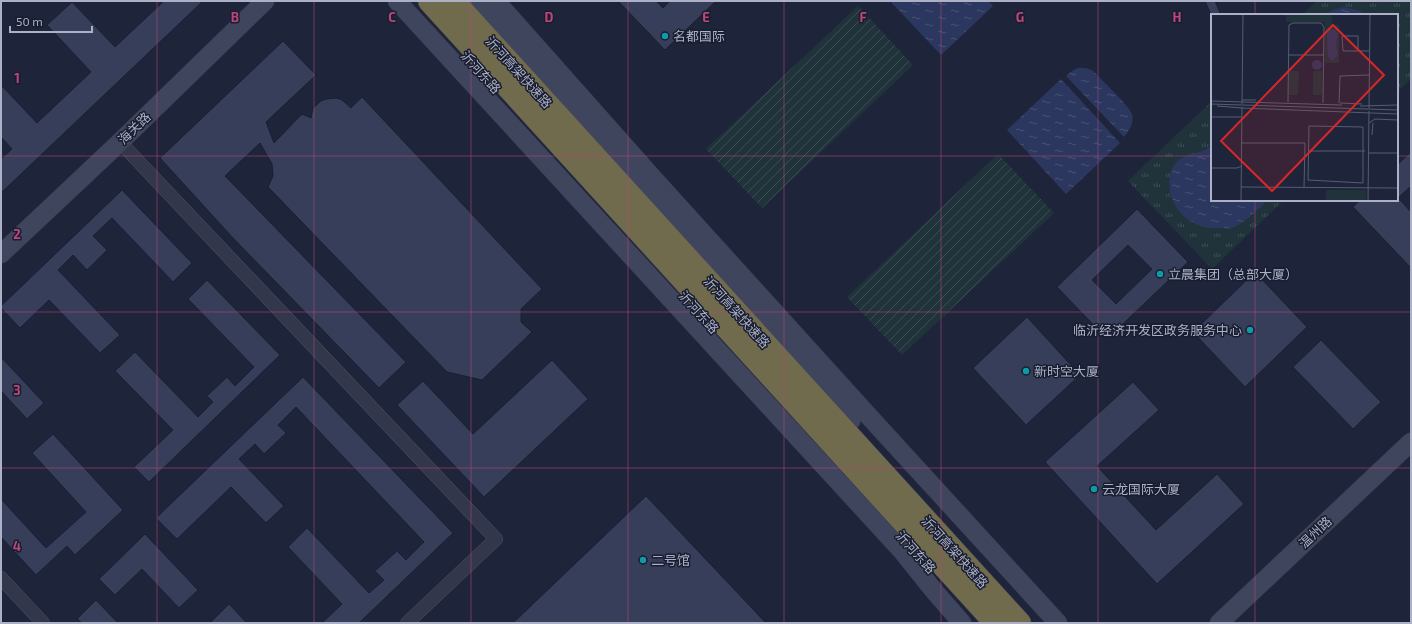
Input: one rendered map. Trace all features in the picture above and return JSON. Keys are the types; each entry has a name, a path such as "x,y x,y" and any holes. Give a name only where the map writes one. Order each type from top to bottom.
{"highway":[{"name":"沂河高架快速路","path":"429,1 968,580 1020,623"},
{"name":"沂河高架快速路","path":"454,1 968,580 996,623"},
{"path":"968,580 990,623"},
{"path":"968,580 1030,623"}],"street":[{"name":"海关路","path":"1,254 120,142 265,1"},
{"path":"397,1 882,529 962,623"},
{"name":"沂河东路","path":"417,1 981,623"},
{"path":"475,1 1030,623"},
{"path":"496,1 833,378 1058,623"},
{"path":"120,142 496,539 407,623"},
{"name":"温州路","path":"1219,623 1411,442"},
{"path":"869,500 882,529"},
{"path":"1,578 43,623"}],"green space":[{"path":"1317,1 1411,1 1411,79 1398,91 1398,14 1303,14"},
{"path":"858,6 913,65 762,208 706,149"},
{"path":"1211,102 1211,201 1283,201 1212,269 1128,181"},
{"path":"998,154 1054,213 902,355 847,297"}],"water":[{"path":"890,1 988,1 993,6 941,55"},
{"path":"1344,7 1357,10 1365,14 1327,14 1333,10"},
{"path":"1078,68 1092,70 1130,110 1132,114 1132,123 1130,129 1124,137 1066,76"},
{"path":"1061,79 1120,143 1066,194 1007,130"},
{"path":"1211,146 1211,201 1266,201 1246,220 1230,228 1205,227 1190,221 1183,216 1178,209 1170,192 1170,175 1173,167 1179,160 1185,156"}],"building":[{"path":"164,1 203,1 1,193 1,159 12,149 1,137 1,85 37,123 91,72 47,25 72,2 115,47"},
{"name":"名都国际","path":"618,1 656,1 663,8 670,1 716,1 665,50"},
{"path":"1205,1 1215,1 1221,14 1211,15"},
{"path":"283,41 316,75 266,122 274,143 302,114 311,118 313,108 321,101 337,98 342,100 351,108 362,97 542,289 521,309 521,322 532,332 482,380 447,372 268,187 273,176 272,164 260,143 225,176 406,362 379,388 233,238 160,158"},
{"path":"1411,152 1411,186 1398,198 1398,164"},
{"path":"122,190 192,263 173,282 112,218 93,236 107,250 87,270 73,255 58,270 120,335 100,353 49,300 20,328 1,308 1,306"},
{"path":"1400,200 1411,212 1411,268 1353,207 1359,201"},
{"name":"立晨集团（总部大厦）","path":"1137,209 1188,262 1107,339 1057,287","holes":["1128,245 1152,269 1116,304 1092,280"]},
{"name":"临沂经济开发区政务服务中心","path":"1255,272 1307,327 1245,387 1193,332"},
{"path":"207,280 280,355 149,482 134,467 173,430 115,371 135,352 198,417 213,402 207,396 227,377 235,386 254,367 188,299"},
{"name":"新时空大厦","path":"1027,317 1080,375 1026,425 973,368"},
{"path":"1321,340 1381,402 1353,429 1293,367"},
{"path":"1,357 44,403 27,419 1,391"},
{"path":"552,360 588,399 484,497 397,405 423,381 473,434"},
{"path":"303,377 453,533 359,623 322,623 342,604 288,547 307,528 369,593 384,580 375,571 397,551 406,560 424,542 296,407 278,425 286,433 264,454 255,444 239,459 284,506 266,523 231,487 177,539 156,518"},
{"name":"云龙国际大厦","path":"1133,382 1159,410 1097,466 1156,530 1217,474 1244,504 1157,584 1045,462"},
{"path":"53,434 123,510 75,555 67,546 36,575 1,537 1,499 46,548 86,512 32,453"},
{"name":"二号馆","path":"646,496 766,623 513,623"},
{"path":"145,534 198,590 179,608 142,569 115,595 99,579"},
{"path":"96,600 118,623 82,623 77,619"},
{"path":"229,604 247,623 210,623"}],"place":[{"name":"名都国际","path":"665,36"},
{"name":"立晨集团（总部大厦）","path":"1160,274"},
{"name":"临沂经济开发区政务服务中心","path":"1250,330"},
{"name":"新时空大厦","path":"1026,371"},
{"name":"云龙国际大厦","path":"1094,489"},
{"name":"二号馆","path":"643,560"}]}
